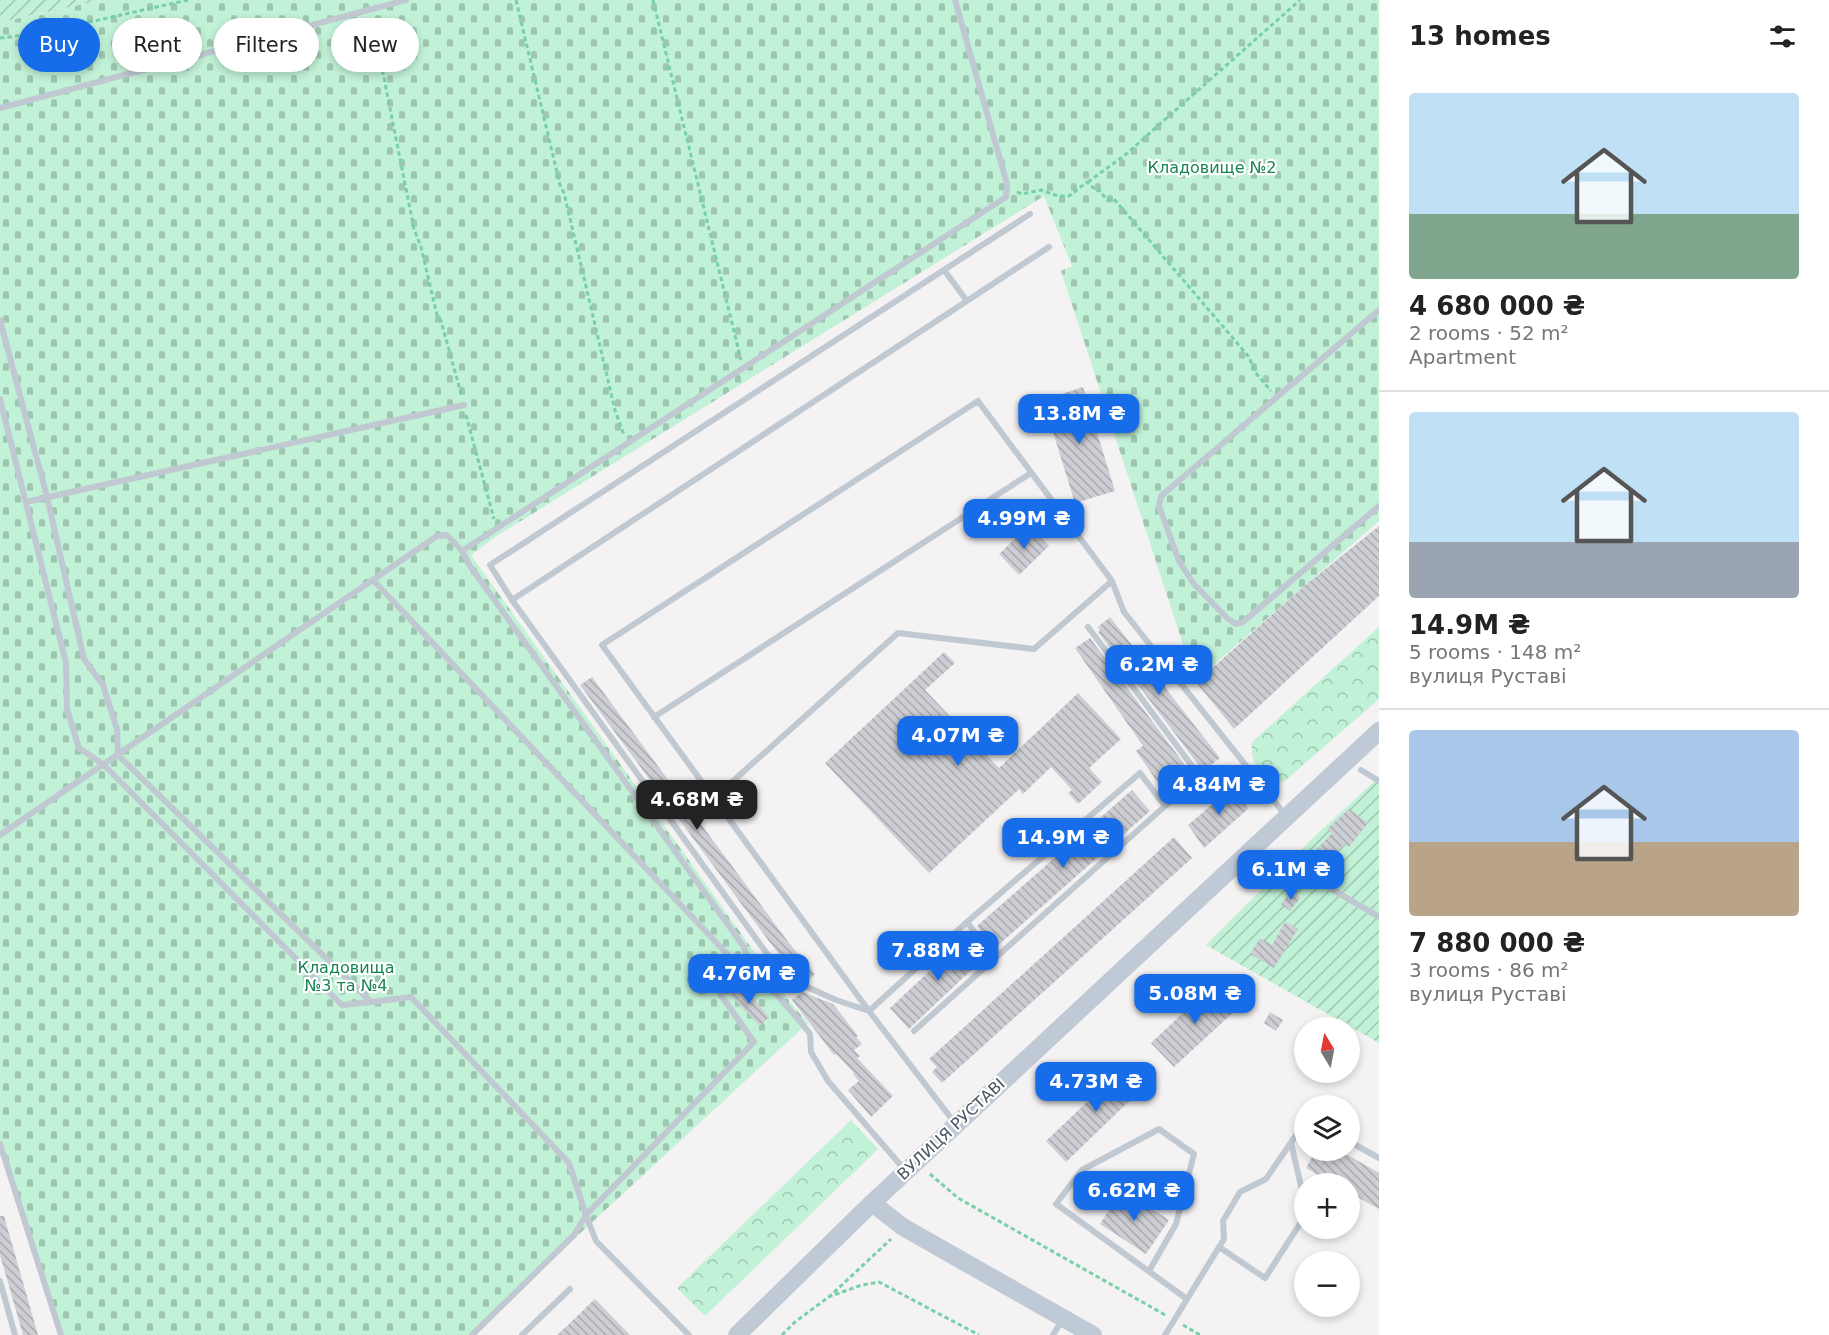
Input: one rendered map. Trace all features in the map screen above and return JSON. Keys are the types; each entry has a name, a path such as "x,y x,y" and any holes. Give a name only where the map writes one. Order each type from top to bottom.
{"main road":[{"name":"ВУЛИЦЯ РУСТАВІ","path":"737,1335 872,1203 1379,731"},
{"path":"872,1203 903,1227 1092,1335"}],"lane":[{"path":"0,108 406,0"},
{"path":"462,551 1006,197 1006,184 955,0"},
{"path":"868,1011 836,1000 783,976 512,600 490,564 1030,214"},
{"path":"512,600 1049,247"},
{"path":"944,270 967,301"},
{"path":"1379,310 1161,496 1159,506 1179,561 1193,583 1228,619 1236,624 1243,622 1379,506"},
{"path":"0,320 47,497 84,659 103,684 117,729 118,755 370,1002"},
{"path":"0,399 66,663 68,709 78,748 104,765 342,1005 411,997 569,1163 596,1242 689,1335"},
{"path":"956,1125 868,1011 602,645 978,401 1112,581 1124,612 1287,817"},
{"path":"26,502 464,405"},
{"path":"654,717 1031,473"},
{"path":"0,835 437,536 447,535 462,551 477,576 744,947 750,964 810,1034 811,1052 828,1081 906,1172"},
{"path":"373,580 731,958 750,964"},
{"path":"714,798 898,633 1034,649 1112,581"},
{"path":"914,1031 1166,806 1201,778 1088,627"},
{"path":"1361,770 1379,781"},
{"path":"868,1011 967,921 1140,772 1166,806"},
{"path":"1271,853 1379,917"},
{"path":"967,921 994,958"},
{"path":"472,1335 574,1235 586,1215 754,1042 720,994 750,964"},
{"path":"1149,1271 1176,1224 1194,1154 1159,1129 1082,1170 1056,1204 1187,1299"},
{"path":"1165,1335 1224,1239 1223,1221 1240,1192 1266,1179 1294,1138"},
{"path":"1291,1143 1298,1173"},
{"path":"0,1144 61,1335"},
{"path":"1360,1148 1379,1158"},
{"path":"1218,1247 1265,1278 1294,1233"},
{"path":"0,1281 15,1335"},
{"path":"522,1335 570,1289"},
{"path":"1053,1335 1063,1317"}],"path":[{"path":"0,38 36,34 188,0"},
{"path":"516,0 615,410 628,442"},
{"path":"652,0 743,368"},
{"path":"1006,192 1022,194 1041,190 1058,196 1069,196 1125,154 1300,0"},
{"path":"362,11 370,23 378,48 414,229 421,247 437,315 441,321 496,528"},
{"path":"1087,182 1097,191 1099,190 1107,200 1114,199 1119,203 1249,357 1255,372 1276,398"},
{"path":"930,1174 958,1198 1200,1335"},
{"path":"782,1335 893,1238"},
{"path":"828,1297 862,1285 879,1282 979,1335"}],"green space":[{"path":"0,0 102,0 18,18 0,22"},
{"name":"Кладовища №3 та №4","path":"102,0 1379,0 1379,521 1195,681 1061,271 1072,266 1044,196 495,537 471,555 790,1002 808,1023 470,1335 63,1335 0,1141 0,22 18,18 18,72 100,72 100,18 19,18"},
{"path":"1379,627 1379,699 1286,780 1274,784 1254,761 1252,742"},
{"path":"1379,777 1379,1043 1360,1032 1360,1017 1333,1017 1206,945 1315,836"},
{"path":"851,1120 878,1149 705,1316 677,1288"}],"building":[{"path":"1083,387 1115,491 1075,503 1043,400"},
{"path":"1029,525 1049,546 1019,575 999,554"},
{"path":"1379,526 1379,596 1234,729 1195,681 1303,587"},
{"path":"1110,617 1220,758 1203,771 1098,632 1100,631 1098,627"},
{"path":"1090,638 1194,777 1168,797 1136,751 1143,746 1075,648"},
{"path":"944,652 955,663 925,690 999,768 1078,693 1121,739 1089,768 1102,782 1078,804 1068,793 1072,790 1051,767 1023,794 1019,789 929,873 825,763"},
{"path":"592,677 789,943 815,974 807,981 798,977 771,944 580,685"},
{"path":"1236,784 1248,809 1204,848 1188,825"},
{"path":"1132,790 1150,811 994,949 977,926"},
{"path":"1349,809 1368,823 1349,847 1345,843 1317,874 1307,865 1305,867 1295,861 1299,857 1305,862 1332,833 1327,829"},
{"path":"1174,837 1192,858 942,1083 932,1072 937,1067 929,1059"},
{"path":"1292,891 1300,898 1290,911 1281,904"},
{"path":"1285,922 1298,929 1274,968 1250,954 1260,938 1272,945"},
{"path":"969,934 986,956 909,1029 890,1008"},
{"path":"1215,983 1238,1008 1174,1067 1151,1043"},
{"path":"737,985 745,993 747,991 769,1017 760,1026 728,993"},
{"path":"802,992 833,1004 862,1044 854,1050 860,1056 857,1058 893,1096 871,1117 848,1090 859,1081 854,1073 836,1054 834,1055 792,1000"},
{"path":"1270,1012 1283,1020 1276,1031 1264,1023"},
{"path":"1127,1064 1147,1084 1066,1162 1046,1141"},
{"path":"1310,1161 1358,1161 1379,1173 1379,1209 1360,1199 1360,1173 1314,1173 1306,1168"},
{"path":"1122,1190 1169,1220 1146,1254 1100,1224"},
{"path":"0,1216 4,1216 38,1335 23,1335 0,1255"},
{"path":"595,1299 630,1335 557,1335 568,1325"}],"park label":[{"name":"Кладовище №2","path":"1212,167"}]}
